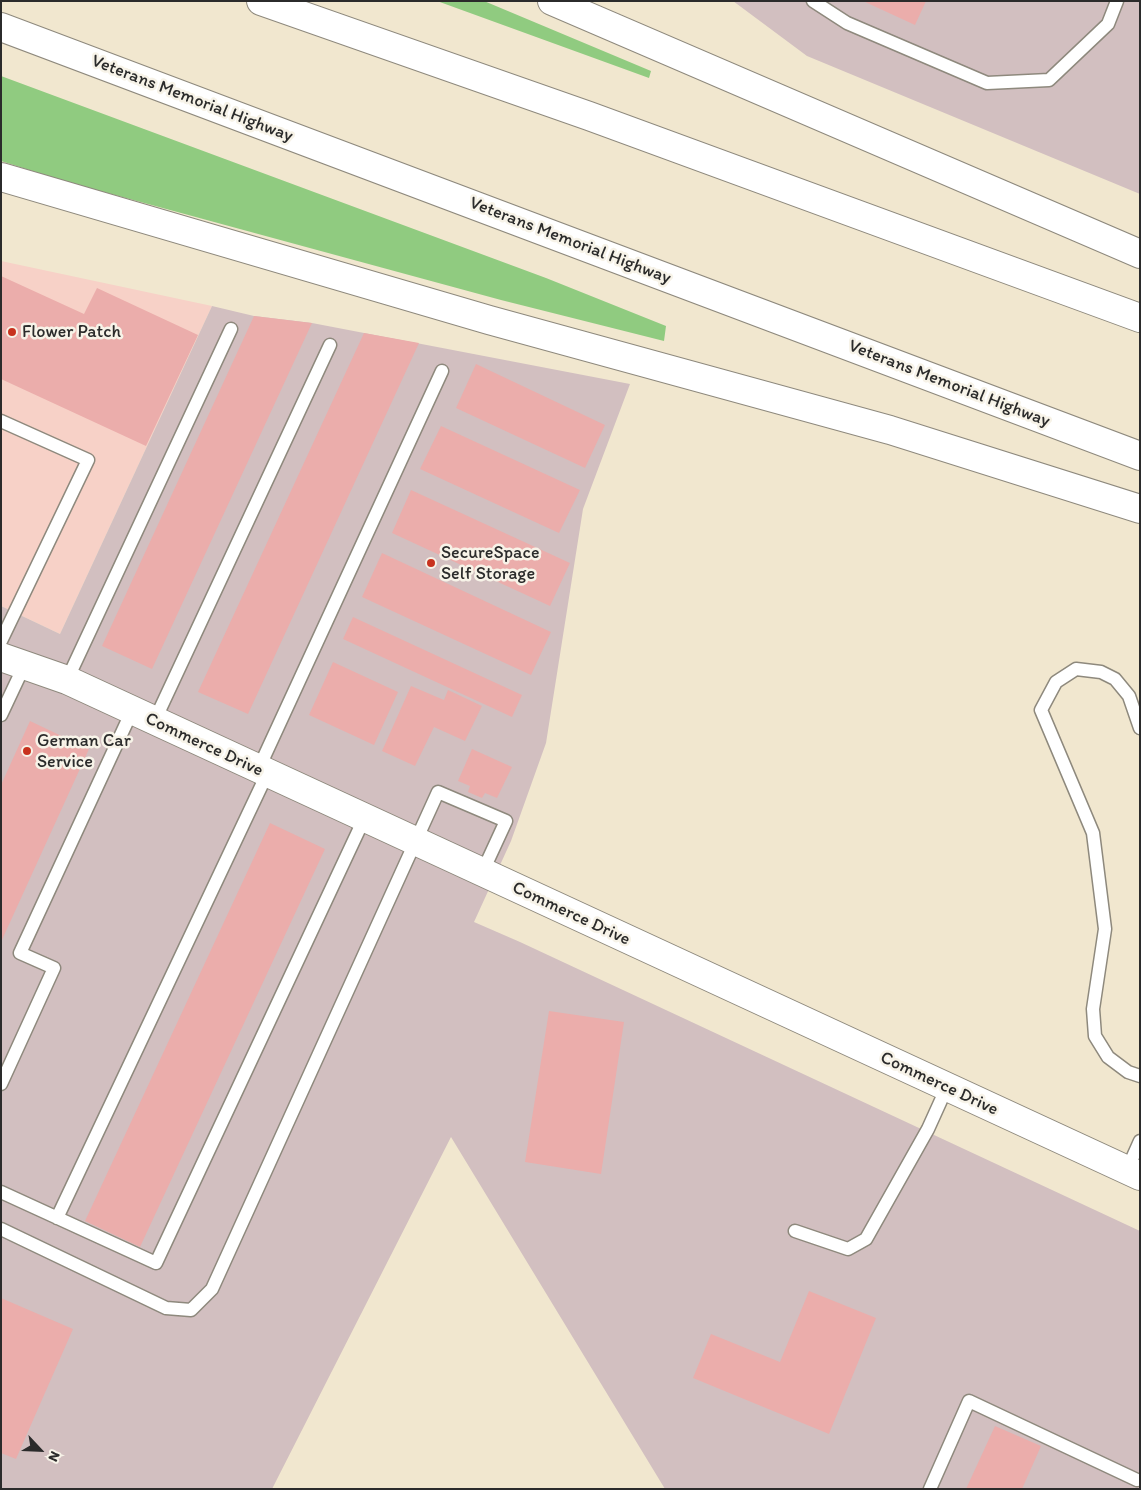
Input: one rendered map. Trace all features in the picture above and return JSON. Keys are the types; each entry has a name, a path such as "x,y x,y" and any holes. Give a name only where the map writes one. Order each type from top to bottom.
{"main road":[{"path":"261,1 589,116 1140,318"},
{"path":"552,1 1140,254"},
{"name":"Veterans Memorial Highway","path":"1,27 1140,456"},
{"path":"1,177 489,320 890,430 1140,509"},
{"name":"Commerce Drive","path":"13,661 67,680 262,772 1133,1173"}],"lane":[{"path":"813,1 847,23 987,83 1049,80 1108,24 1117,1"},
{"path":"67,680 231,329"},
{"path":"1,1084 54,968 20,954 330,346"},
{"path":"57,1218 262,772 442,371"},
{"path":"1,421 88,460 1,641"},
{"path":"1,715 13,661"},
{"path":"1140,728 1129,696 1114,678 1101,672 1076,669 1056,682 1041,710 1093,833 1105,929 1093,1009 1095,1036 1108,1058 1128,1072 1140,1076"},
{"path":"1,1229 166,1308 191,1310 212,1289 438,792 506,821 482,873"},
{"path":"1,1192 156,1263 364,819"},
{"path":"795,1231 848,1249 866,1239 928,1129 946,1087"},
{"path":"1133,1173 1140,1140"},
{"path":"930,1489 969,1401 1135,1481"}],"shaded area":[{"path":"733,1 1140,1 1140,194 807,56"},
{"path":"1,261 212,306 60,634 1,606"},
{"path":"212,306 254,316 312,323 630,384 583,509 546,743 511,841 474,922 1140,1231 1140,1489 665,1489 451,1137 272,1489 1,1489 1,606 60,634"}],"green space":[{"path":"437,1 484,1 651,71 649,78"},
{"path":"1,76 546,278 666,326 664,341 501,300 67,182 1,161"}],"building":[{"path":"863,1 926,1 915,25"},
{"path":"1,276 84,314 97,288 198,335 146,446 1,379"},
{"path":"254,316 312,323 152,669 102,646"},
{"path":"364,333 419,343 248,714 198,692"},
{"path":"476,364 605,425 585,468 456,408"},
{"path":"441,426 580,490 559,533 420,469"},
{"path":"411,490 570,563 550,606 392,533"},
{"path":"382,553 551,632 531,675 362,597"},
{"path":"353,617 522,695 512,717 343,639"},
{"path":"333,662 398,692 374,745 309,715"},
{"path":"411,686 444,700 448,690 482,706 465,741 434,727 415,766 382,751"},
{"path":"30,721 89,749 1,942 1,785"},
{"path":"472,749 512,767 497,798 485,793 482,798 468,792 470,786 458,781"},
{"path":"270,823 325,849 140,1247 85,1221"},
{"path":"549,1011 624,1022 601,1174 525,1162"},
{"path":"809,1291 876,1318 829,1434 693,1378 711,1334 780,1362"},
{"path":"1,1298 73,1329 16,1459 1,1453"},
{"path":"995,1426 1041,1446 1022,1489 966,1489"}],"place":[{"name":"Flower Patch","path":"12,332"},
{"name":"SecureSpace Self Storage","path":"431,563"},
{"name":"German Car Service","path":"27,751"}]}
